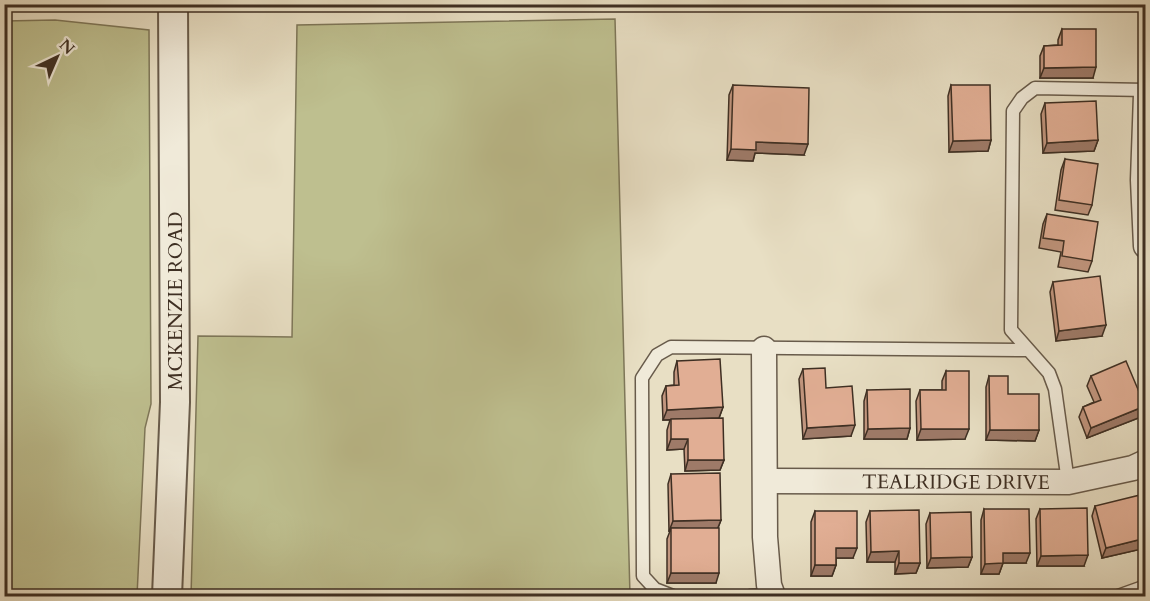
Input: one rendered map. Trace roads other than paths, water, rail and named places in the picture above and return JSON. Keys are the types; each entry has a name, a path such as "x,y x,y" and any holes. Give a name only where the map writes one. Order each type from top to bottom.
{"street":[{"name":"MCKENZIE ROAD","path":"167,597 175,402 172,4"},
{"path":"1146,92 1144,180 1146,246"},
{"path":"764,349 765,596"},
{"name":"TEALRIDGE DRIVE","path":"766,481 1068,482 1133,468 1146,462"}],"lane":[{"path":"1068,482 1054,389 1049,373 1011,330 1013,111 1022,98 1035,88 1146,92"},
{"path":"673,597 656,589 643,576 642,378 657,355 671,347 1028,350"},
{"path":"1118,597 1146,586"}]}
